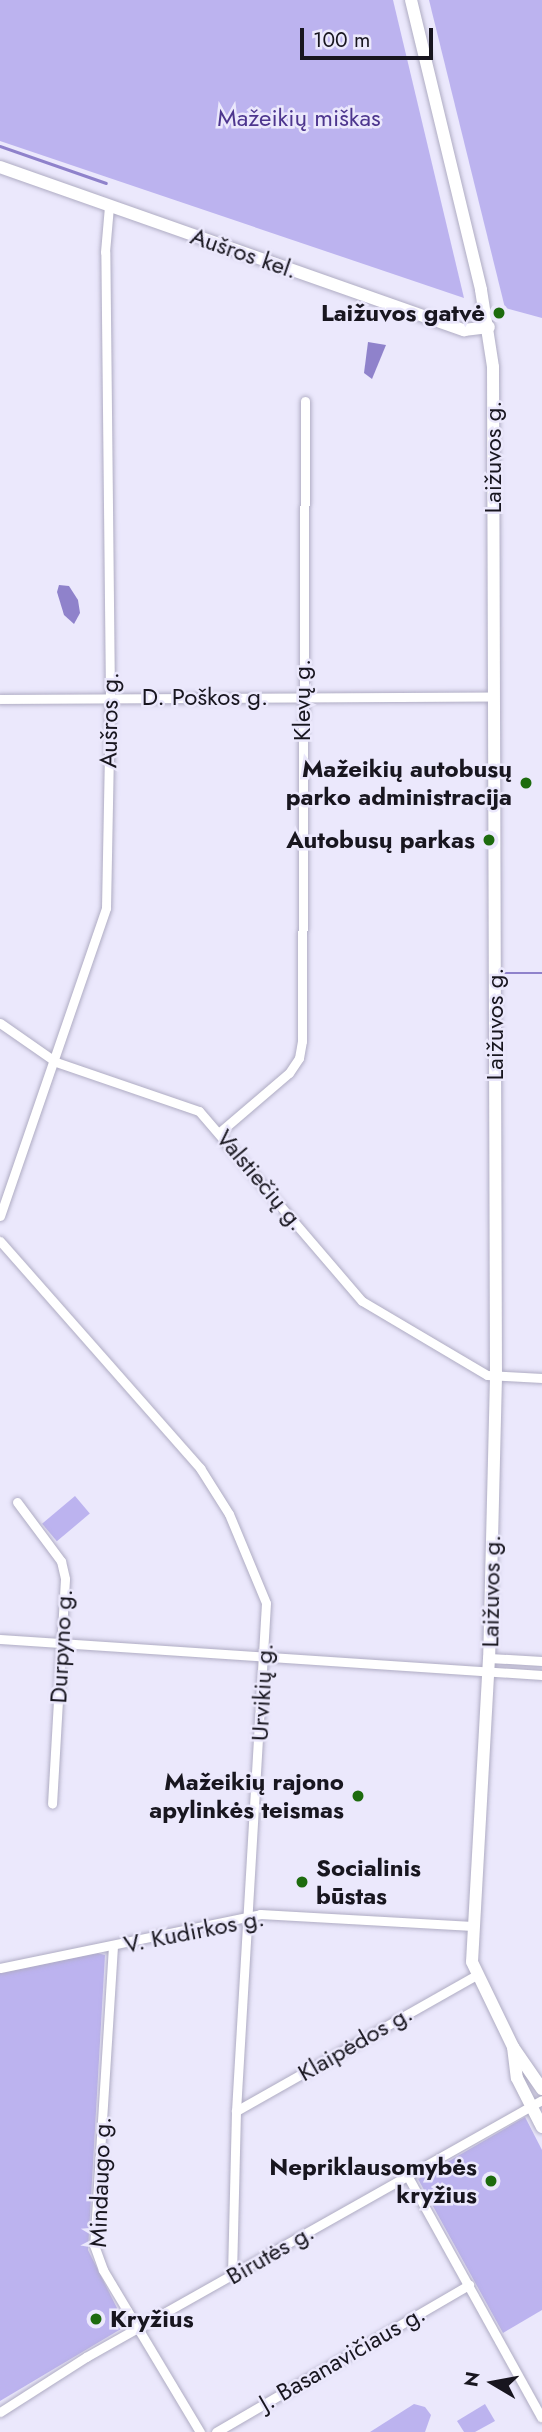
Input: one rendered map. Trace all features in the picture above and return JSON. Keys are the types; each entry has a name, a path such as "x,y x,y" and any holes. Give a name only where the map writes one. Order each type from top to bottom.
{"main road":[{"name":"Laižuvos g.","path":"411,0 489,327 494,696 496,1377 489,1665 473,1926 475,1976 513,2047"},
{"name":"Aušros kel.","path":"0,167 464,330 489,327"},
{"path":"513,2047 542,2090"},
{"path":"513,2047 515,2070 536,2103 542,2127"}],"street":[{"name":"Aušros g.","path":"0,1216 56,1062 106,908 110,697 105,251 109,206"},
{"name":"Klevų g.","path":"221,1131 289,1073 299,1058 305,401"},
{"name":"D. Poškos g.","path":"0,699 494,696"},
{"name":"Valstiečių g.","path":"0,1023 56,1062 200,1111 221,1131 362,1301 496,1377"},
{"name":"Urvikių g.","path":"0,1241 216,1490 260,1586 265,1603 265,1657 236,2111 232,2275"},
{"path":"496,1377 542,1378"},
{"name":"Durpyno g.","path":"17,1502 61,1561 65,1579 52,1804"},
{"path":"0,1639 265,1657 489,1665 542,1661"},
{"path":"489,1665 542,1675"},
{"name":"V. Kudirkos g.","path":"0,1968 260,1914 473,1926"},
{"name":"Mindaugo g.","path":"113,1946 94,2245 137,2328 200,2432"},
{"name":"Klaipėdos g.","path":"236,2111 475,1976"},
{"name":"Birutės g.","path":"0,2412 137,2328 536,2103"},
{"path":"407,2175 541,2417"},
{"name":"J. Basanavičiaus g.","path":"216,2432 469,2285"}],"green space":[{"name":"Mažeikių miškas","path":"0,0 393,0 464,298 0,141"},
{"name":"Mažeikių miškas","path":"429,0 542,0 542,318 505,308"},
{"path":"75,1496 90,1514 57,1541 42,1524"},
{"path":"97,1953 105,1955 88,2250 126,2326 0,2401 0,1973"},
{"path":"525,2117 542,2150 542,2310 503,2333 418,2179"},
{"path":"414,2404 425,2407 431,2415 425,2432 370,2432"},
{"path":"485,2404 495,2421 475,2432 464,2432 457,2421"}],"shaded area":[{"path":"368,342 386,345 372,379 364,373"},
{"path":"59,585 69,586 78,600 80,613 74,624 64,615 57,592"}],"waterway":[{"path":"0,146 106,183"},
{"path":"503,973 542,973"}],"place":[{"name":"Laižuvos gatvė","path":"499,313"},
{"name":"Mažeikių autobusų parko administracija","path":"526,783"},
{"name":"Autobusų parkas","path":"489,840"},
{"name":"Mažeikių rajono apylinkės teismas","path":"358,1796"},
{"name":"Socialinis būstas","path":"302,1882"},
{"name":"Nepriklausomybės kryžius","path":"491,2181"},
{"name":"Kryžius","path":"96,2319"}]}
